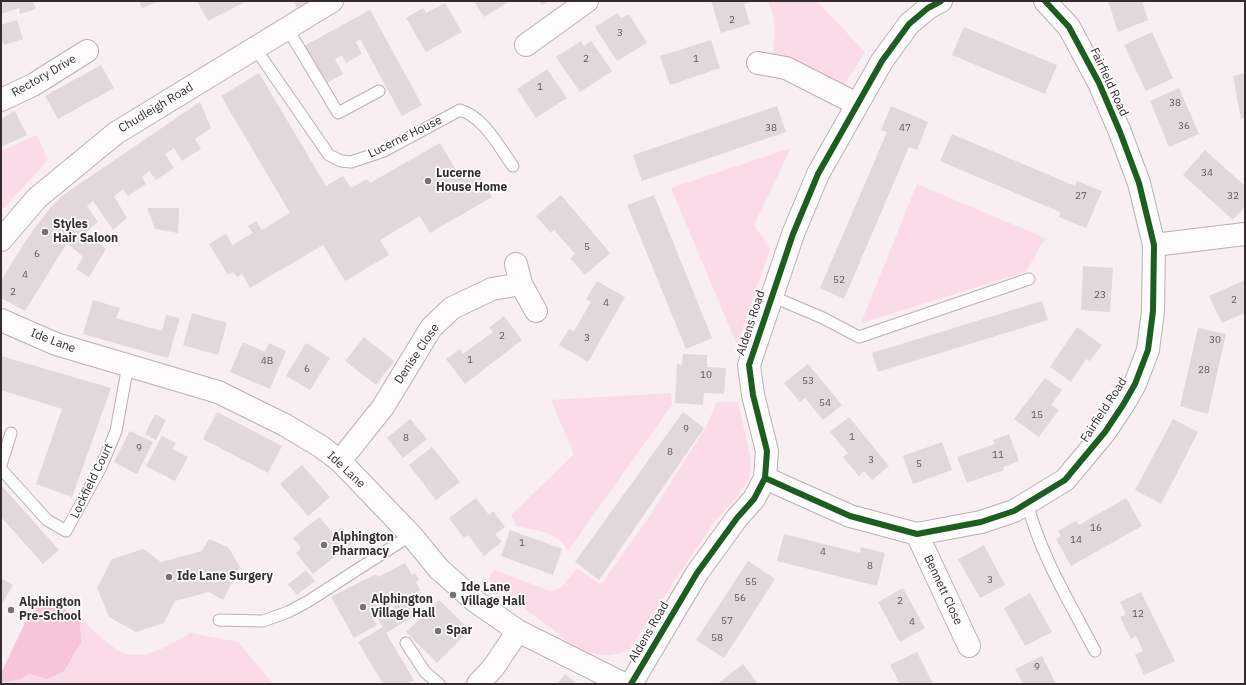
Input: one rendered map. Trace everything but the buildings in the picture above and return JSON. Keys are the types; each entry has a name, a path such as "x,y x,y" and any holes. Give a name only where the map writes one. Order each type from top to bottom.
{"street":[{"name":"Chudleigh Road","path":"1,240 37,198 116,133 332,1"},
{"path":"526,45 587,1"},
{"name":"Aldens Road","path":"631,684 697,573 737,518 754,498 765,478 767,451 753,395 749,365 793,234 818,174 856,104 882,61 909,24 928,8 941,1"},
{"name":"Fairfield Road","path":"765,478 850,516 917,534 981,522 1014,510 1065,480 1087,456 1105,432 1134,384 1148,350 1153,311 1154,245 1138,183 1120,132 1099,83 1069,27 1045,1"},
{"name":"Rectory Drive","path":"1,100 33,85 87,51"},
{"path":"758,63 786,68 856,104"},
{"path":"1154,245 1245,234"},
{"name":"Denise Close","path":"340,460 382,407 431,328 452,308 519,274 536,311"},
{"name":"Ide Lane","path":"1,320 56,344 218,392 285,425 340,460 411,535 439,569 475,601 518,631 624,684"},
{"name":"Bennett Close","path":"917,534 969,646"},
{"path":"478,684 493,668 518,631"}],"lane":[{"path":"288,28 338,113 379,91"},
{"name":"Lucerne House","path":"255,48 329,155 341,161 351,162 384,151 460,110 469,112 480,120 513,166"},
{"path":"771,296 823,318 859,337 1029,279"},
{"name":"Lockfield Court","path":"1,469 48,520 66,531 101,467 116,431 128,365"},
{"path":"1,465 11,433"},
{"path":"1027,503 1034,530 1048,562 1095,651"},
{"path":"219,620 263,621 288,612 307,602 411,535"},
{"path":"406,643 425,672 439,684"}],"shaded area":[{"path":"768,1 817,1 865,52 840,91 772,56 774,21"},
{"path":"37,135 48,160 1,211 1,151"},
{"path":"791,148 754,225 770,249 737,345 671,188"},
{"path":"917,184 1045,238 1026,272 861,323"},
{"path":"671,393 672,405 568,551 559,540 553,536 516,526 511,515 574,454 551,400"},
{"path":"717,402 738,402 751,460 750,477 737,497 714,522 629,650 616,654 604,655 579,650 488,580 494,570 550,591 561,588 577,568 601,585 649,517 706,427"},
{"path":"39,594 80,618 81,642 64,671 47,679 30,674 19,680 1,682 1,673"},
{"path":"80,618 114,648 127,654 143,655 152,653 190,633 238,642 273,684 1,684 1,682 19,680 30,674 47,679 81,642"}],"cycle path":[{"path":"631,684 697,573 737,518 754,499 765,478 767,451 753,395 749,365 793,234 818,174 882,61 909,24 928,8 941,1"},
{"path":"765,478 850,516 917,534 981,522 1014,511 1065,480 1105,432 1123,405 1135,384 1148,350 1153,311 1154,245 1139,183 1120,132 1099,83 1069,27 1045,1"}],"place":[{"name":"Lucerne House Home","path":"428,181"},
{"name":"Styles Hair Saloon","path":"45,232"},
{"name":"Alphington Pharmacy","path":"324,545"},
{"name":"Ide Lane Surgery","path":"169,577"},
{"name":"Ide Lane Village Hall","path":"453,595"},
{"name":"Alphington Village Hall","path":"363,607"},
{"name":"Alphington Pre-School","path":"11,610"},
{"name":"Spar","path":"438,631"}]}
